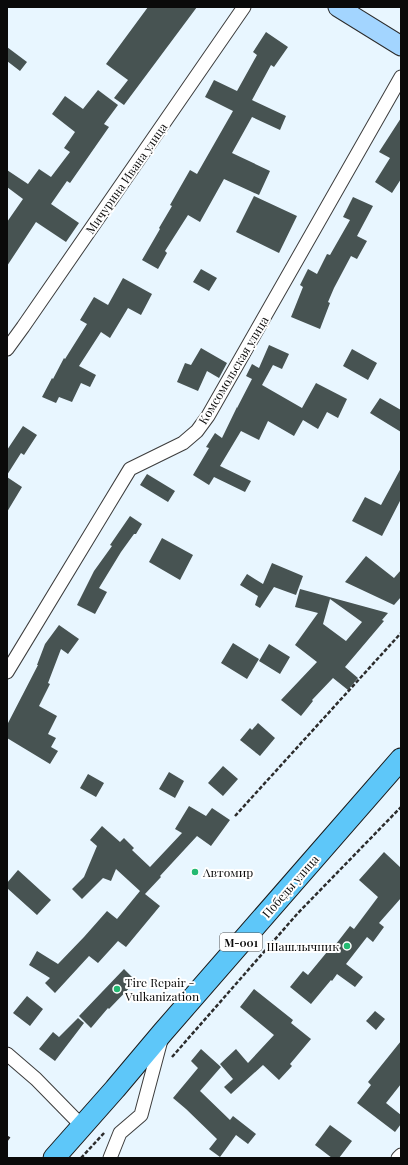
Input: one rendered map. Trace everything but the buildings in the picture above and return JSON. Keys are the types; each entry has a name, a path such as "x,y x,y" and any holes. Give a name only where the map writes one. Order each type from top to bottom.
{"main road":[{"path":"338,7 401,46"},
{"name":"Победы улица","path":"54,1158 401,759"}],"street":[{"name":"Мичурина Ивана улица","path":"7,349 244,7"},
{"name":"Комсомольская улица","path":"7,672 130,469 183,443 197,431 208,416 401,77"},
{"path":"110,1158 120,1133 141,1115 163,1032"},
{"path":"7,1054 36,1079 82,1126"},
{"path":"398,1158 401,1155"}],"path":[{"path":"235,816 401,633"},
{"path":"170,1059 298,913 401,806"},
{"path":"81,1158 106,1130"},
{"path":"7,1140 10,1136"}],"place":[{"name":"Автомир","path":"195,872"},
{"name":"Шашлычник","path":"347,946"},
{"name":"Tire Repair - Vulkanization","path":"117,989"}]}
